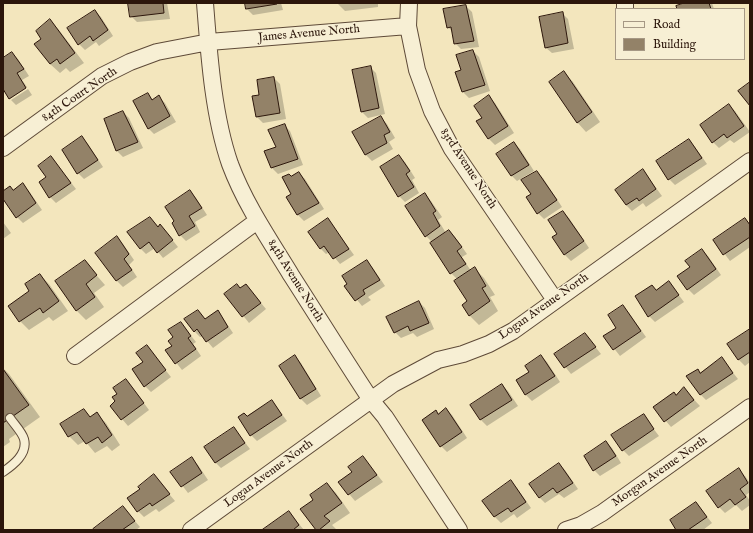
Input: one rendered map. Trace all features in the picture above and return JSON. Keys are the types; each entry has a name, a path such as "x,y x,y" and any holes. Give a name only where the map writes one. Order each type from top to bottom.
{"street":[{"name":"84th Avenue North","path":"205,3 221,128 230,164 245,198 257,221 371,400 385,417 459,530"},
{"name":"83rd Avenue North","path":"409,3 408,26 417,70 432,111 452,149 555,300"},
{"name":"James Avenue North","path":"209,42 408,26"},
{"name":"84th Court North","path":"3,148 102,76 130,62 158,52 209,42"},
{"name":"Logan Avenue North","path":"191,530 393,384 438,360 463,354 489,344 513,331 750,162"},
{"path":"75,356 257,221"},
{"name":"Morgan Avenue North","path":"566,530 581,525 602,513 750,407"}],"lane":[{"path":"3,472 18,460 22,454 24,444 24,438 10,418"}],"building":[{"path":"128,3 163,3 164,13 130,17"},
{"path":"245,3 277,3 277,4 246,9"},
{"path":"684,3 709,3 711,8 677,8 676,6"},
{"path":"466,5 474,41 454,44 451,27 447,28 443,9"},
{"path":"95,10 108,30 93,41 90,36 78,45 67,28"},
{"path":"563,12 568,43 545,48 539,17"},
{"path":"50,19 75,53 60,64 57,59 50,64 34,44 41,39 36,31"},
{"path":"473,50 485,85 462,92 455,72 461,70 456,55"},
{"path":"12,52 24,69 17,73 26,88 9,99 3,89 3,58"},
{"path":"371,66 379,108 361,112 352,70"},
{"path":"564,71 592,112 577,123 549,82"},
{"path":"274,77 280,113 256,117 252,96 259,95 257,80"},
{"path":"750,82 750,106 738,91"},
{"path":"148,93 152,100 159,95 170,116 148,129 133,101"},
{"path":"489,95 508,126 488,139 476,121 482,118 474,106"},
{"path":"729,104 744,126 727,138 724,134 712,143 700,125"},
{"path":"123,111 138,142 116,151 104,119"},
{"path":"381,116 390,132 384,135 387,143 365,155 352,132"},
{"path":"285,124 298,159 271,168 264,151 276,147 268,130"},
{"path":"82,136 98,160 77,174 62,150"},
{"path":"689,139 702,158 668,180 656,161"},
{"path":"514,142 529,165 511,176 496,154"},
{"path":"399,155 410,171 406,174 414,187 398,197 380,167"},
{"path":"51,156 71,183 49,198 39,182 46,177 38,166"},
{"path":"643,169 656,189 639,201 637,198 626,205 615,190"},
{"path":"537,171 557,200 537,214 526,197 531,194 521,180"},
{"path":"299,172 319,203 297,215 286,197 291,194 282,177 289,174 291,176"},
{"path":"23,183 36,203 16,218 3,199 3,191 10,186 13,190"},
{"path":"190,190 202,208 189,216 195,226 179,236 172,223 174,221 165,207"},
{"path":"425,193 436,211 433,213 440,226 425,237 405,206"},
{"path":"563,211 584,241 564,255 552,237 557,234 548,220"},
{"path":"150,217 158,227 160,224 173,240 157,253 149,242 140,249 127,232"},
{"path":"328,218 349,249 333,259 324,246 320,249 308,232"},
{"path":"745,218 750,225 750,237 723,255 713,240"},
{"path":"449,230 462,247 457,251 466,264 450,274 430,243"},
{"path":"117,236 129,254 124,259 132,270 116,281 95,253"},
{"path":"702,249 716,269 687,290 677,276 690,267 685,261"},
{"path":"85,260 97,275 86,284 95,297 76,311 55,281"},
{"path":"367,260 380,280 363,290 365,294 355,301 344,286 347,284 342,276"},
{"path":"475,267 486,286 482,288 490,301 469,316 462,305 467,301 454,281"},
{"path":"40,274 59,301 43,313 40,308 19,322 8,306 29,291 25,284"},
{"path":"669,281 679,295 648,317 635,296 652,285 656,290"},
{"path":"237,284 240,288 246,284 261,303 242,317 224,294"},
{"path":"419,301 429,323 410,331 408,326 394,333 386,317"},
{"path":"623,305 641,331 613,350 603,336 616,328 608,315"},
{"path":"198,310 205,319 218,310 228,327 206,342 197,329 194,332 184,319"},
{"path":"181,322 191,336 188,338 196,349 175,364 165,350 172,346 168,341 173,337 168,330"},
{"path":"750,329 750,352 738,360 727,344"},
{"path":"585,333 596,347 564,368 554,354"},
{"path":"147,345 166,370 144,387 132,369 143,362 136,353"},
{"path":"295,355 316,389 300,399 279,366"},
{"path":"541,355 555,376 525,395 516,380 529,372 525,366"},
{"path":"722,357 733,373 700,395 686,376 698,369 700,373"},
{"path":"3,369 29,405 3,423"},
{"path":"126,379 144,403 121,420 110,406 115,401 112,397 117,394 113,388"},
{"path":"502,384 512,400 480,420 470,405"},
{"path":"684,387 694,400 664,422 653,407 674,392 676,395"},
{"path":"272,400 282,415 250,436 238,417 244,413 247,416"},
{"path":"446,408 462,432 440,447 422,420 436,410 438,414"},
{"path":"84,409 90,417 97,412 112,435 102,443 98,437 86,444 77,432 68,437 60,424"},
{"path":"644,414 654,429 622,451 611,435"},
{"path":"234,427 245,443 215,463 204,447"},
{"path":"606,441 616,456 593,471 584,456"},
{"path":"363,456 377,475 348,495 338,482 352,472 348,467"},
{"path":"192,457 202,473 181,487 170,472"},
{"path":"559,463 573,483 557,493 553,488 539,498 529,484"},
{"path":"739,468 748,483 740,489 746,497 735,505 730,499 718,508 706,491"},
{"path":"154,474 170,494 152,506 150,503 137,512 127,498 140,489 138,487"},
{"path":"511,480 526,502 511,512 508,508 494,517 482,501"},
{"path":"327,483 342,503 324,516 330,521 319,530 316,530 300,509 313,500 310,495"},
{"path":"696,502 707,517 688,530 676,530 670,520"},
{"path":"123,506 135,521 122,530 93,530 93,529"},
{"path":"289,511 299,525 293,530 262,530"}]}
